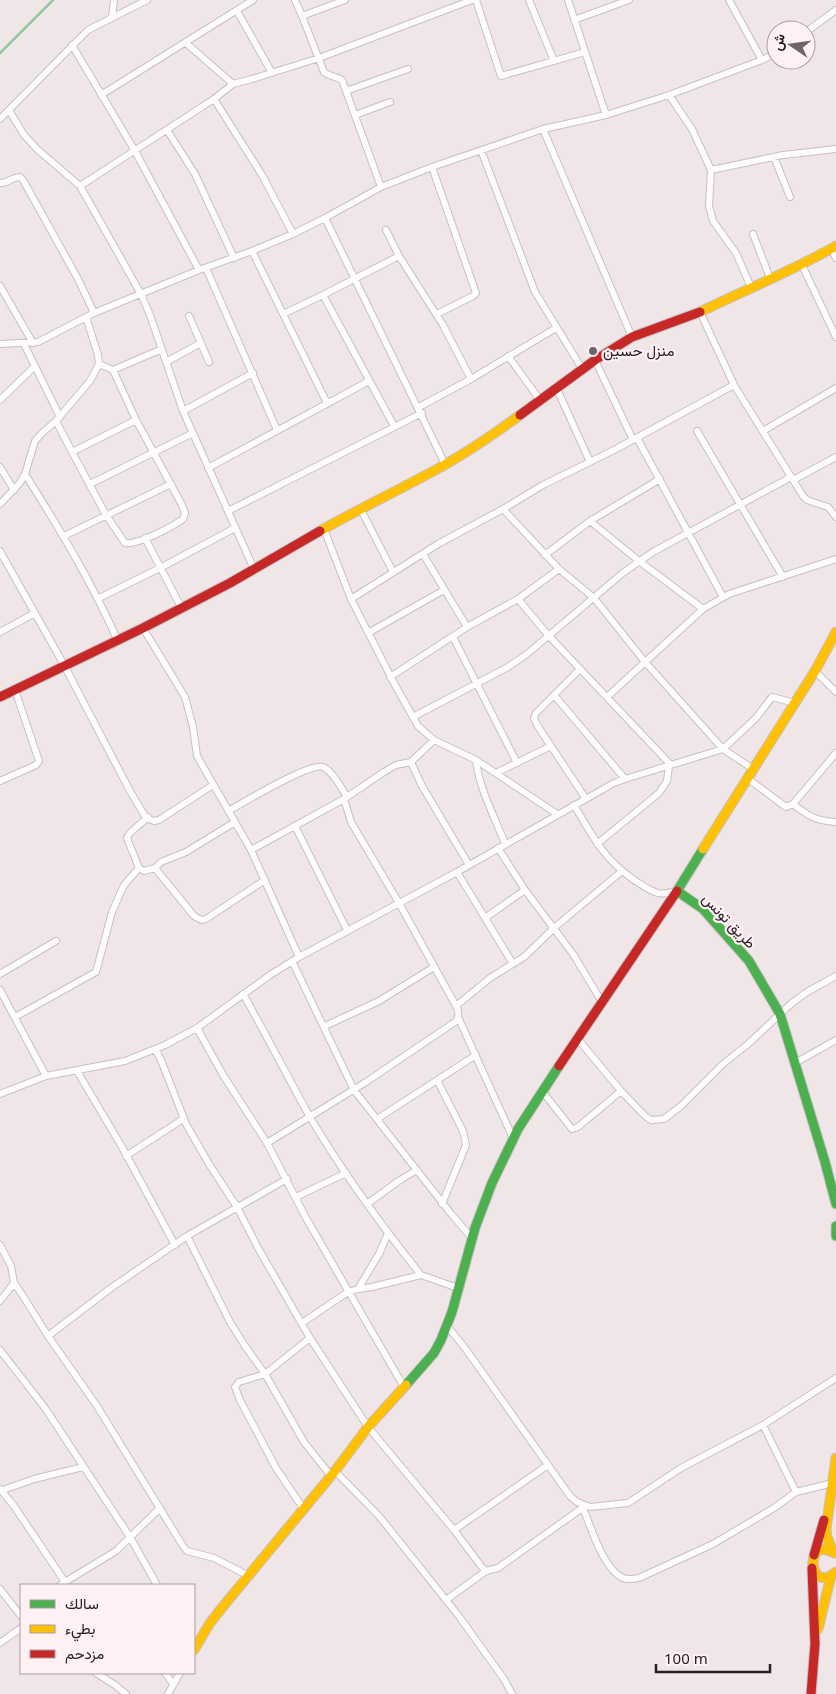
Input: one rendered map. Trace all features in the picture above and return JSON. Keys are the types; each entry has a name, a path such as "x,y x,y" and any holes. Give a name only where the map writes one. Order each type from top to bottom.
{"street":[{"path":"112,17 114,0"},
{"path":"127,0 131,8"},
{"path":"0,119 88,30 147,0"},
{"path":"101,95 253,0"},
{"path":"295,0 324,72 331,77 341,78 381,187"},
{"path":"302,16 345,0"},
{"path":"80,186 214,99 233,84 318,58 472,0"},
{"path":"476,0 502,76 585,52"},
{"path":"529,0 554,61"},
{"path":"568,0 606,116"},
{"path":"574,20 629,0"},
{"path":"729,0 762,60"},
{"path":"816,25 836,10"},
{"path":"237,11 272,73"},
{"path":"186,43 233,84"},
{"path":"72,46 203,269 253,373 277,430"},
{"path":"0,344 38,342 57,334 94,313 293,234 381,187 432,167 544,129 606,116 669,95 766,58"},
{"path":"346,91 408,69"},
{"path":"669,95 692,129 711,170 709,206 713,221 736,253 750,287"},
{"path":"214,99 262,175 293,234"},
{"path":"355,115 390,102"},
{"path":"9,110 24,135 38,150 80,186 141,294 183,411 254,569"},
{"path":"544,129 632,337"},
{"path":"167,130 195,174 234,258"},
{"path":"711,170 774,156 836,149"},
{"path":"481,150 535,292 583,370"},
{"path":"774,156 790,197"},
{"path":"432,167 476,293 437,314"},
{"path":"0,183 4,183 14,177 20,177 23,180 78,278 94,313"},
{"path":"325,218 446,464"},
{"path":"386,230 399,256 437,314 472,379"},
{"path":"753,234 770,278"},
{"path":"0,697 143,628 254,569 360,508 446,464 484,442 595,360 632,337 700,312 750,287 802,265 833,247 836,258"},
{"path":"252,251 327,402"},
{"path":"282,314 354,280 399,256"},
{"path":"802,265 836,337"},
{"path":"0,286 33,343"},
{"path":"323,295 394,426"},
{"path":"700,312 734,385 803,496 807,500 828,507 836,517"},
{"path":"189,316 209,362"},
{"path":"0,504 14,490 25,474 35,442 42,432 58,419 90,381 99,364 86,317"},
{"path":"228,510 394,426 556,328"},
{"path":"166,362 200,343"},
{"path":"24,344 72,452 106,516 125,543 128,544 145,538 183,519 185,513 136,420 113,370 99,364"},
{"path":"113,370 162,349"},
{"path":"508,356 540,400"},
{"path":"595,360 635,439 660,479 723,597"},
{"path":"0,400 35,366"},
{"path":"183,411 253,373"},
{"path":"208,468 369,381"},
{"path":"351,599 423,554 543,486 734,385"},
{"path":"763,431 836,388"},
{"path":"556,389 590,462"},
{"path":"72,452 136,420"},
{"path":"697,431 783,577"},
{"path":"90,484 193,433"},
{"path":"413,717 508,667 527,654 639,561 653,552 836,457"},
{"path":"0,468 14,490"},
{"path":"25,474 64,536 99,598 117,639"},
{"path":"545,555 590,521 660,479"},
{"path":"64,536 171,484"},
{"path":"360,508 393,572"},
{"path":"503,509 558,569 594,598 645,662 723,749 753,769"},
{"path":"590,521 703,609"},
{"path":"99,598 235,528"},
{"path":"324,529 351,599 390,677 413,717 426,734 434,740 476,760 557,814"},
{"path":"145,538 181,607"},
{"path":"0,551 146,818 148,817 154,821 159,820 213,785"},
{"path":"423,554 467,627"},
{"path":"607,697 703,609 723,597 836,559"},
{"path":"390,677 467,627 518,599 558,569"},
{"path":"368,633 444,590"},
{"path":"518,599 548,635 670,766"},
{"path":"0,632 35,613"},
{"path":"143,628 184,696 193,727 197,756 251,850 299,957"},
{"path":"195,1643 368,1427 434,1354 448,1327 471,1237 485,1199 513,1138 542,1091 676,891 815,671 836,632"},
{"path":"453,637 517,763"},
{"path":"580,669 536,713 534,718 586,799"},
{"path":"815,671 836,692"},
{"path":"0,781 36,765 39,761 16,690"},
{"path":"554,695 625,778"},
{"path":"0,1094 46,1076 125,1061 155,1050 197,1028 292,960 457,872 557,814 625,778 723,749 756,718 772,697 795,703"},
{"path":"251,850 345,798 396,765 412,762 434,740"},
{"path":"496,773 551,746"},
{"path":"748,778 786,807 793,804 836,753"},
{"path":"476,760 483,788 505,844"},
{"path":"412,762 422,786 469,865"},
{"path":"228,811 303,770 319,766 329,772 345,798 351,822 459,1011 455,1022 354,1090 268,1143"},
{"path":"597,844 659,793 667,781 670,766"},
{"path":"793,804 809,817 836,822"},
{"path":"574,805 597,844 622,871 659,894 676,891"},
{"path":"148,817 127,838 140,868 146,871 186,852 235,822"},
{"path":"295,826 348,930"},
{"path":"498,848 525,890 573,954 602,1002"},
{"path":"14,1017 96,972 112,912 124,885 140,868"},
{"path":"155,868 194,916 201,920 206,919 265,880"},
{"path":"456,1006 490,978 524,957 554,928 622,871"},
{"path":"457,872 513,964"},
{"path":"485,918 525,890"},
{"name":"طريق تونس","path":"676,891 703,909 749,961 780,1014 836,1204"},
{"path":"0,974 56,942"},
{"path":"292,960 354,1090 442,1204 471,1237"},
{"path":"325,1026 392,994 434,967"},
{"path":"577,1038 644,1116 651,1120 664,1119 681,1106 723,1064 780,1014 807,992 836,976"},
{"path":"0,990 46,1076"},
{"path":"243,994 310,1117 388,1233 422,1275 458,1288"},
{"path":"458,1017 513,1138"},
{"path":"197,1028 223,1076 268,1143 348,1292 404,1388"},
{"path":"795,1063 836,1040"},
{"path":"155,1050 161,1060 183,1119 237,1207 272,1273 310,1338 368,1427 486,1570"},
{"path":"377,1119 476,1056"},
{"path":"77,1071 175,1245"},
{"path":"437,1080 463,1131 466,1145 442,1204"},
{"path":"542,1091 569,1127 575,1129 621,1091"},
{"path":"126,1156 183,1119"},
{"path":"367,1204 417,1170"},
{"path":"296,1197 346,1173"},
{"path":"48,1336 111,1288 187,1236 287,1179"},
{"path":"358,1289 379,1254 388,1233"},
{"path":"187,1236 222,1309 244,1346 265,1374 304,1442 333,1473 380,1516 446,1600 504,1679 512,1694"},
{"path":"0,1244 11,1266 14,1284 97,1406 178,1540 188,1551 214,1558 249,1576"},
{"path":"302,1323 348,1292 422,1275"},
{"path":"0,1301 14,1284"},
{"path":"448,1327 570,1496 584,1507 602,1555 615,1572 623,1578 639,1578 713,1544 774,1508 796,1492 833,1489"},
{"path":"303,1508 276,1468 235,1389 236,1384 239,1382 265,1374 310,1338"},
{"path":"0,1350 45,1408 130,1537 156,1584"},
{"path":"446,1600 486,1570 498,1568 584,1507 628,1503 681,1468 763,1425 836,1378"},
{"path":"763,1425 796,1492"},
{"path":"835,1553 829,1545 826,1530 836,1458"},
{"path":"454,1530 548,1465"},
{"path":"83,1468 34,1479 0,1490 14,1506 62,1583 116,1551 160,1508"},
{"path":"812,1694 815,1644 812,1568 833,1489"},
{"path":"814,1555 820,1550 829,1550 835,1553"},
{"path":"812,1568 814,1572 822,1577 833,1574 815,1644"},
{"path":"0,1589 20,1615"},
{"path":"0,1643 20,1629"},
{"path":"98,1674 126,1694"},
{"path":"166,1674 173,1684"},
{"path":"168,1694 179,1674"}],"waterway":[{"path":"0,53 53,0"}],"traffic: fast":[{"path":"703,849 677,891 703,909 749,961 780,1014 836,1204"},
{"path":"406,1385 434,1353 441,1340 452,1312 475,1228 492,1183 518,1129 559,1066"},
{"path":"836,1226 836,1236"}],"traffic: slow":[{"path":"700,312 836,246"},
{"path":"320,531 450,462 520,415"},
{"path":"703,849 815,671 836,632"},
{"path":"195,1648 210,1623 225,1604 335,1471 368,1427 406,1385"},
{"path":"833,1552 826,1529 836,1458"},
{"path":"835,1553 824,1549 817,1551 813,1564 819,1577 827,1578 836,1572"},
{"path":"818,1629 831,1576"}],"traffic: jam":[{"path":"520,415 595,360 632,337 700,312"},
{"path":"0,697 143,628 230,583 320,531"},
{"path":"559,1066 677,891"},
{"path":"814,1555 824,1520"},
{"path":"811,1694 815,1644 812,1568"}],"place":[{"name":"منزل حسين","path":"593,351"}]}
